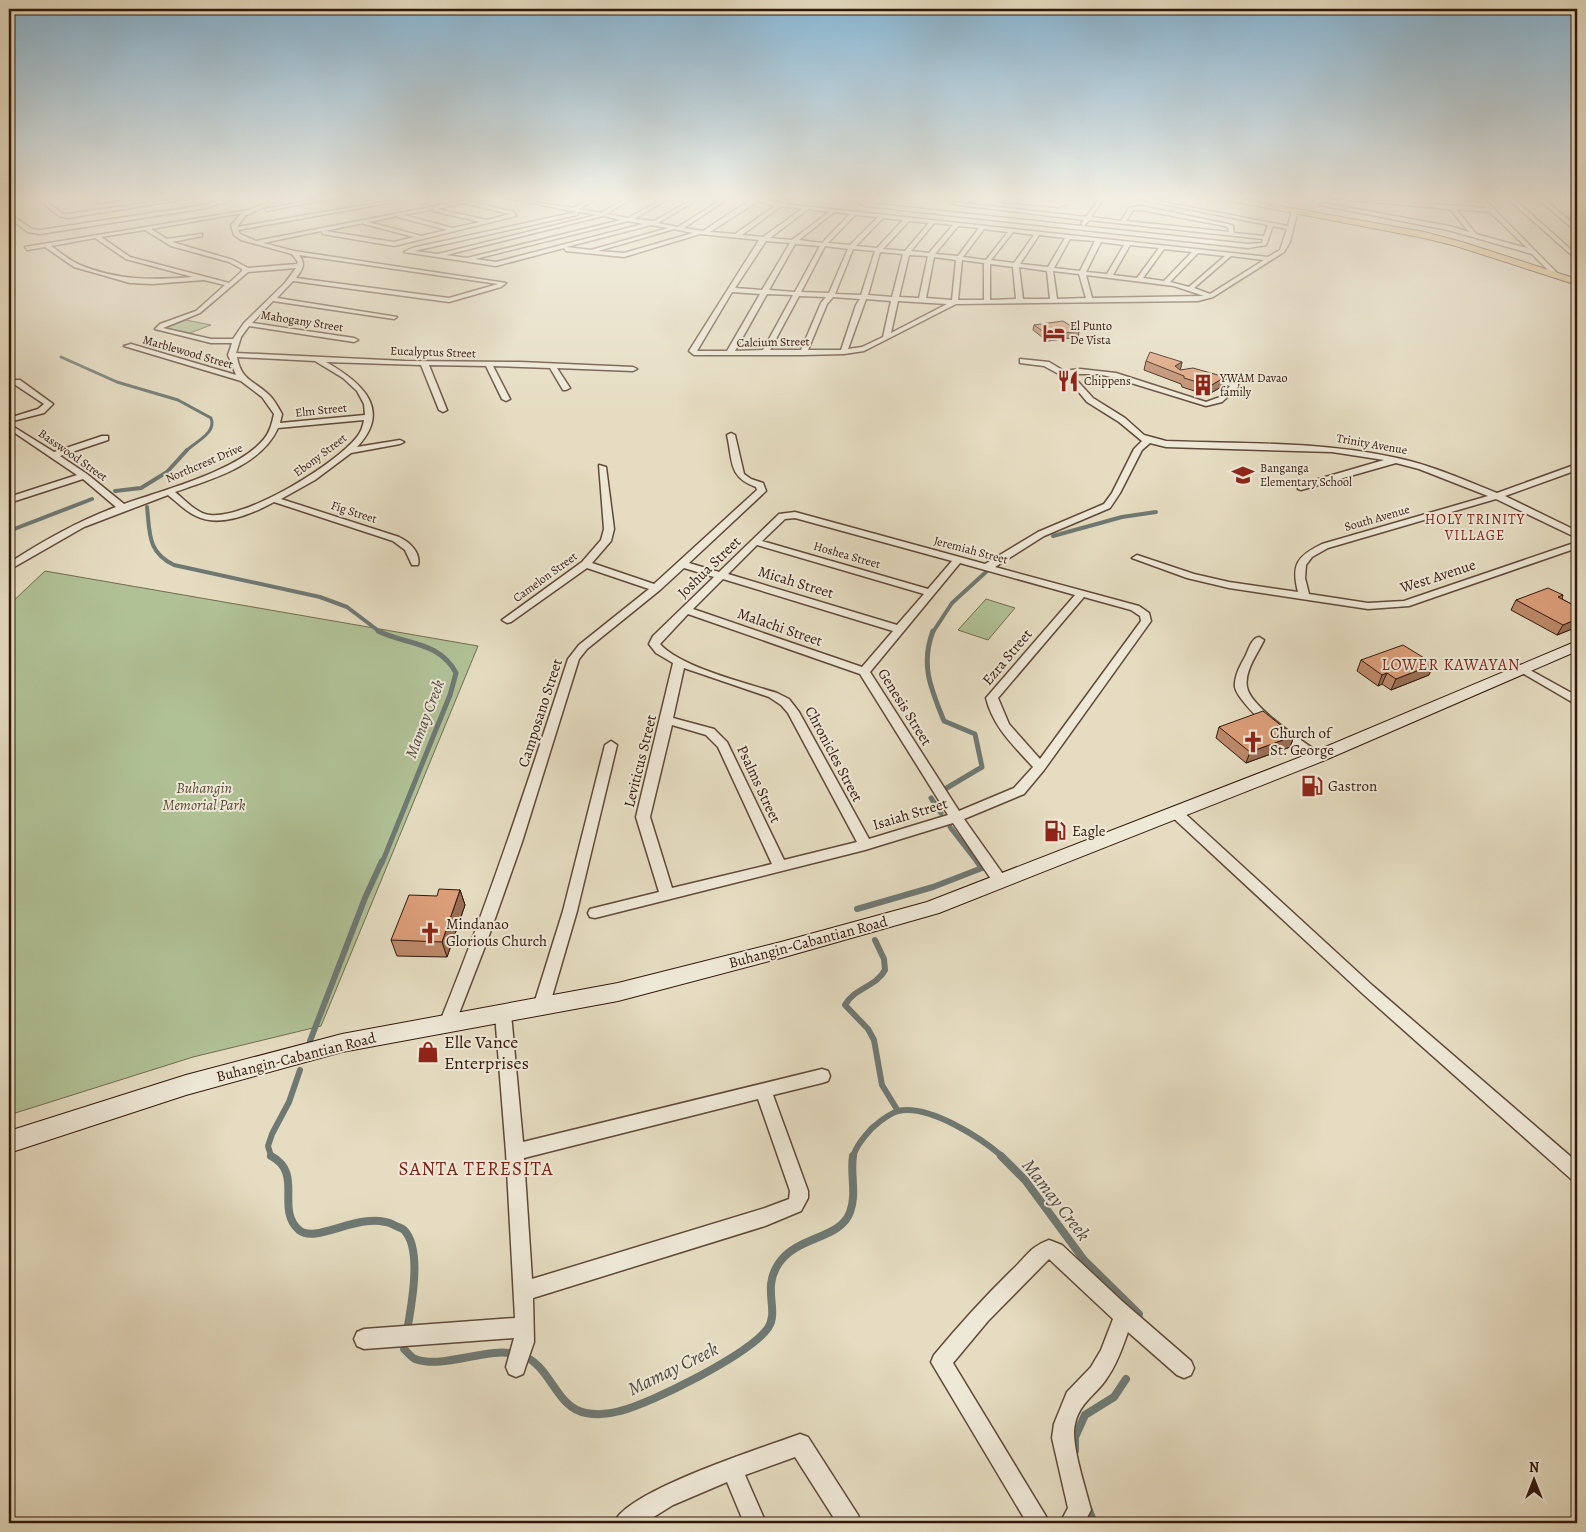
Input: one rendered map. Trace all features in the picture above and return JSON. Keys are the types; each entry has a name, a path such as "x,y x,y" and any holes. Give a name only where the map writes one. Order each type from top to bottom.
{"main road":[{"path":"1536,269 1577,282"},
{"name":"Buhangin-Cabantian Road","path":"9,1142 186,1085 342,1043 618,992 781,950 932,908 1317,757 1521,668 1577,646"}],"street":[{"path":"89,269 130,281 152,282 204,278"},
{"path":"172,269 231,284"},
{"path":"237,341 211,341 158,328 198,312 245,270 252,269"},
{"path":"277,426 278,414 267,397 241,379 234,366 232,355 246,324 292,279 299,269"},
{"path":"292,279 449,300 468,296 503,283 409,269"},
{"path":"743,269 730,290 955,302 1198,299 1211,296 1253,269"},
{"path":"729,354 778,269"},
{"path":"765,353 811,269"},
{"path":"803,353 824,303 831,296 843,269"},
{"path":"844,352 872,269"},
{"path":"886,337 902,269"},
{"path":"922,301 929,269"},
{"path":"955,302 958,269"},
{"path":"986,269 987,302"},
{"path":"1016,269 1020,302"},
{"path":"1050,269 1054,302"},
{"path":"1054,269 1165,283 1191,288 1211,296"},
{"path":"1084,269 1082,273 1090,301"},
{"path":"1109,276 1113,269"},
{"path":"1138,280 1146,269"},
{"path":"1165,283 1179,269"},
{"path":"1191,288 1212,269"},
{"path":"1551,269 1557,276"},
{"name":"Calcium Street","path":"730,290 693,351 694,353 853,352 864,349 886,337"},
{"path":"270,299 394,317"},
{"path":"886,337 955,302"},
{"name":"Mahogany Street","path":"246,324 354,340"},
{"name":"Marblewood Street","path":"128,346 241,379"},
{"name":"Eucalyptus Street","path":"232,355 633,369"},
{"path":"315,358 350,380 362,392 368,405 368,417"},
{"path":"986,567 1041,534 1107,506 1116,493 1139,446 1148,440 1122,420 1090,400 1071,377 1046,364 1023,361"},
{"path":"424,363 443,410"},
{"path":"489,365 506,399"},
{"path":"552,365 566,388"},
{"path":"1063,373 1075,370 1090,370 1121,377 1206,404 1216,404 1225,398 1235,385 1202,375"},
{"path":"9,420 42,411 49,404 17,382"},
{"name":"Elm Street","path":"277,426 368,417"},
{"name":"Ebony Street","path":"169,491 202,516 210,519 231,516 301,486 318,475 359,441 366,429 368,417"},
{"name":"Basswood Street","path":"9,426 84,476 122,507"},
{"name":"Northcrest Drive","path":"9,567 54,539 122,507 169,491 252,455 277,426"},
{"name":"Camposano Street","path":"447,1024 479,944 515,842 574,659 584,646 656,588 762,491 760,485 748,481 740,475 731,435"},
{"path":"54,455 105,438"},
{"name":"Trinity Avenue","path":"1148,440 1166,444 1332,449 1396,460 1422,467 1497,496 1577,535"},
{"path":"349,451 400,442"},
{"path":"1301,487 1396,460"},
{"name":"Camelon Street","path":"507,620 586,564 608,537 602,466"},
{"name":"South Avenue","path":"1304,596 1298,574 1301,563 1309,553 1325,546 1497,496 1577,467"},
{"path":"9,500 84,476"},
{"name":"Fig Street","path":"272,499 396,539 410,549 415,563"},
{"name":"Jeremiah Street","path":"788,514 1135,608 1145,614"},
{"name":"Joshua Street","path":"654,644 657,638 782,516 788,514"},
{"name":"Hoshea Street","path":"756,542 931,593"},
{"name":"West Avenue","path":"1137,558 1191,576 1229,585 1368,606 1405,604 1577,545"},
{"name":"Genesis Street","path":"958,560 864,672 956,817 1000,882"},
{"path":"586,564 656,588"},
{"name":"Micah Street","path":"683,564 900,630"},
{"name":"Ezra Street","path":"1040,767 1000,720 993,708 992,698 1081,594"},
{"name":"Malachi Street","path":"686,610 864,672"},
{"name":"Isaiah Street","path":"595,913 780,868 865,845 956,817 1018,791 1040,767 1146,621 1145,614"},
{"path":"1259,640 1241,680 1241,690 1245,699 1255,709 1317,757"},
{"name":"Chronicles Street","path":"654,644 661,654 679,662 773,695 786,702 865,845"},
{"name":"Leviticus Street","path":"667,895 644,827 643,817 679,662"},
{"path":"1521,668 1577,701"},
{"name":"Psalms Street","path":"667,720 710,732 723,745 780,868"},
{"path":"541,1007 570,912 611,745"},
{"path":"1174,812 1368,990 1577,1173"},
{"path":"503,1014 515,1152 525,1334 516,1366"},
{"path":"515,1152 822,1076"},
{"path":"523,1291 765,1217 795,1205 799,1198 799,1191 763,1090"},
{"path":"1039,1523 941,1362 981,1314 1027,1269 1039,1254 1049,1248 1056,1252 1124,1316 1184,1368"},
{"path":"1071,1523 1080,1510 1063,1438 1064,1424 1074,1399 1098,1374 1110,1356 1124,1316"},
{"path":"364,1339 420,1335 525,1334"},
{"path":"625,1523 665,1497 732,1469 800,1445 850,1523"},
{"path":"732,1469 755,1523"}],"green space":[{"path":"186,320 211,325 190,333 165,328"},
{"name":"Buhangin Memorial Park","path":"45,571 478,646 321,1026 193,1057 9,1115 9,605"},
{"path":"986,599 1015,608 988,640 958,630"}],"building":[{"path":"1063,321 1079,331 1048,335 1034,325"},
{"path":"1150,352 1182,362 1175,366 1180,370 1193,368 1225,377 1210,386 1184,378 1184,376 1146,361"},
{"path":"1548,588 1563,595 1558,597 1577,607 1577,619 1563,625 1516,600"},
{"path":"1403,645 1434,664 1396,679 1387,673 1382,675 1361,660"},
{"path":"1263,711 1294,736 1250,752 1219,727"},
{"path":"439,889 460,890 442,942 391,940 409,895 437,896"}],"waterway":[{"path":"61,357 117,382 178,400 211,418 212,423 208,433 186,451"},
{"path":"115,491 141,488 167,472 186,451"},
{"path":"9,531 92,499"},
{"name":"Mamay Creek","path":"147,507 154,548 165,560 174,565 320,597 347,607 380,632"},
{"path":"1053,536 1122,517 1156,512"},
{"path":"933,632 952,603 986,572"},
{"path":"933,631 927,655 931,687 944,721 975,734 982,767 945,789"},
{"name":"Mamay Creek","path":"380,632 431,649 441,655 456,673 450,695 382,863"},
{"path":"931,798 941,813"},
{"path":"950,827 978,863"},
{"name":"Mamay Creek","path":"310,1041 365,898 382,861"},
{"path":"857,909 933,887 982,868 977,861"},
{"path":"875,940 884,959 885,970 881,976 849,999 845,1005 868,1029 874,1040 882,1085 898,1111"},
{"name":"Mamay Creek","path":"271,1156 268,1146 272,1134 289,1102 300,1070"},
{"name":"Mamay Creek","path":"898,1111 911,1110 939,1117 968,1132 1003,1157"},
{"name":"Mamay Creek","path":"853,1157 856,1149 872,1128 887,1116 898,1111"},
{"name":"Mamay Creek","path":"271,1156 281,1163 286,1172 289,1212 292,1221 299,1230 307,1233 317,1233 368,1221 381,1221 404,1230 410,1239 414,1264 413,1294 407,1331"},
{"name":"Mamay Creek","path":"406,1340 404,1349 415,1359 427,1362 440,1362 494,1353 520,1355 539,1367 567,1403 586,1413 616,1412 635,1406 676,1388 722,1364 758,1339 768,1328 772,1314 771,1282 779,1263 796,1247 838,1228 850,1212 853,1198 853,1156"},
{"name":"Mamay Creek","path":"1001,1156 1025,1180 1084,1260 1139,1314 1138,1321"},
{"name":"Mamay Creek","path":"1075,1451 1075,1437 1085,1415 1114,1397 1126,1379"},
{"name":"Mamay Creek","path":"1088,1508 1094,1523"}],"place":[{"name":"El Punto De Vista","path":"1054,333"},
{"name":"Chippens","path":"1068,381"},
{"name":"YWAM Davao family","path":"1203,385"},
{"name":"Banganga Elementary School","path":"1243,475"},
{"name":"Church of St. George","path":"1253,742"},
{"name":"Gastron","path":"1312,786"},
{"name":"Eagle","path":"1055,831"},
{"name":"Mindanao Glorious Church","path":"430,933"},
{"name":"Elle Vance Enterprises","path":"428,1052"}],"district":[{"name":"HOLY TRINITY VILLAGE","path":"1475,528"},
{"name":"LOWER KAWAYAN","path":"1451,665"},
{"name":"SANTA TERESITA","path":"476,1169"}]}
